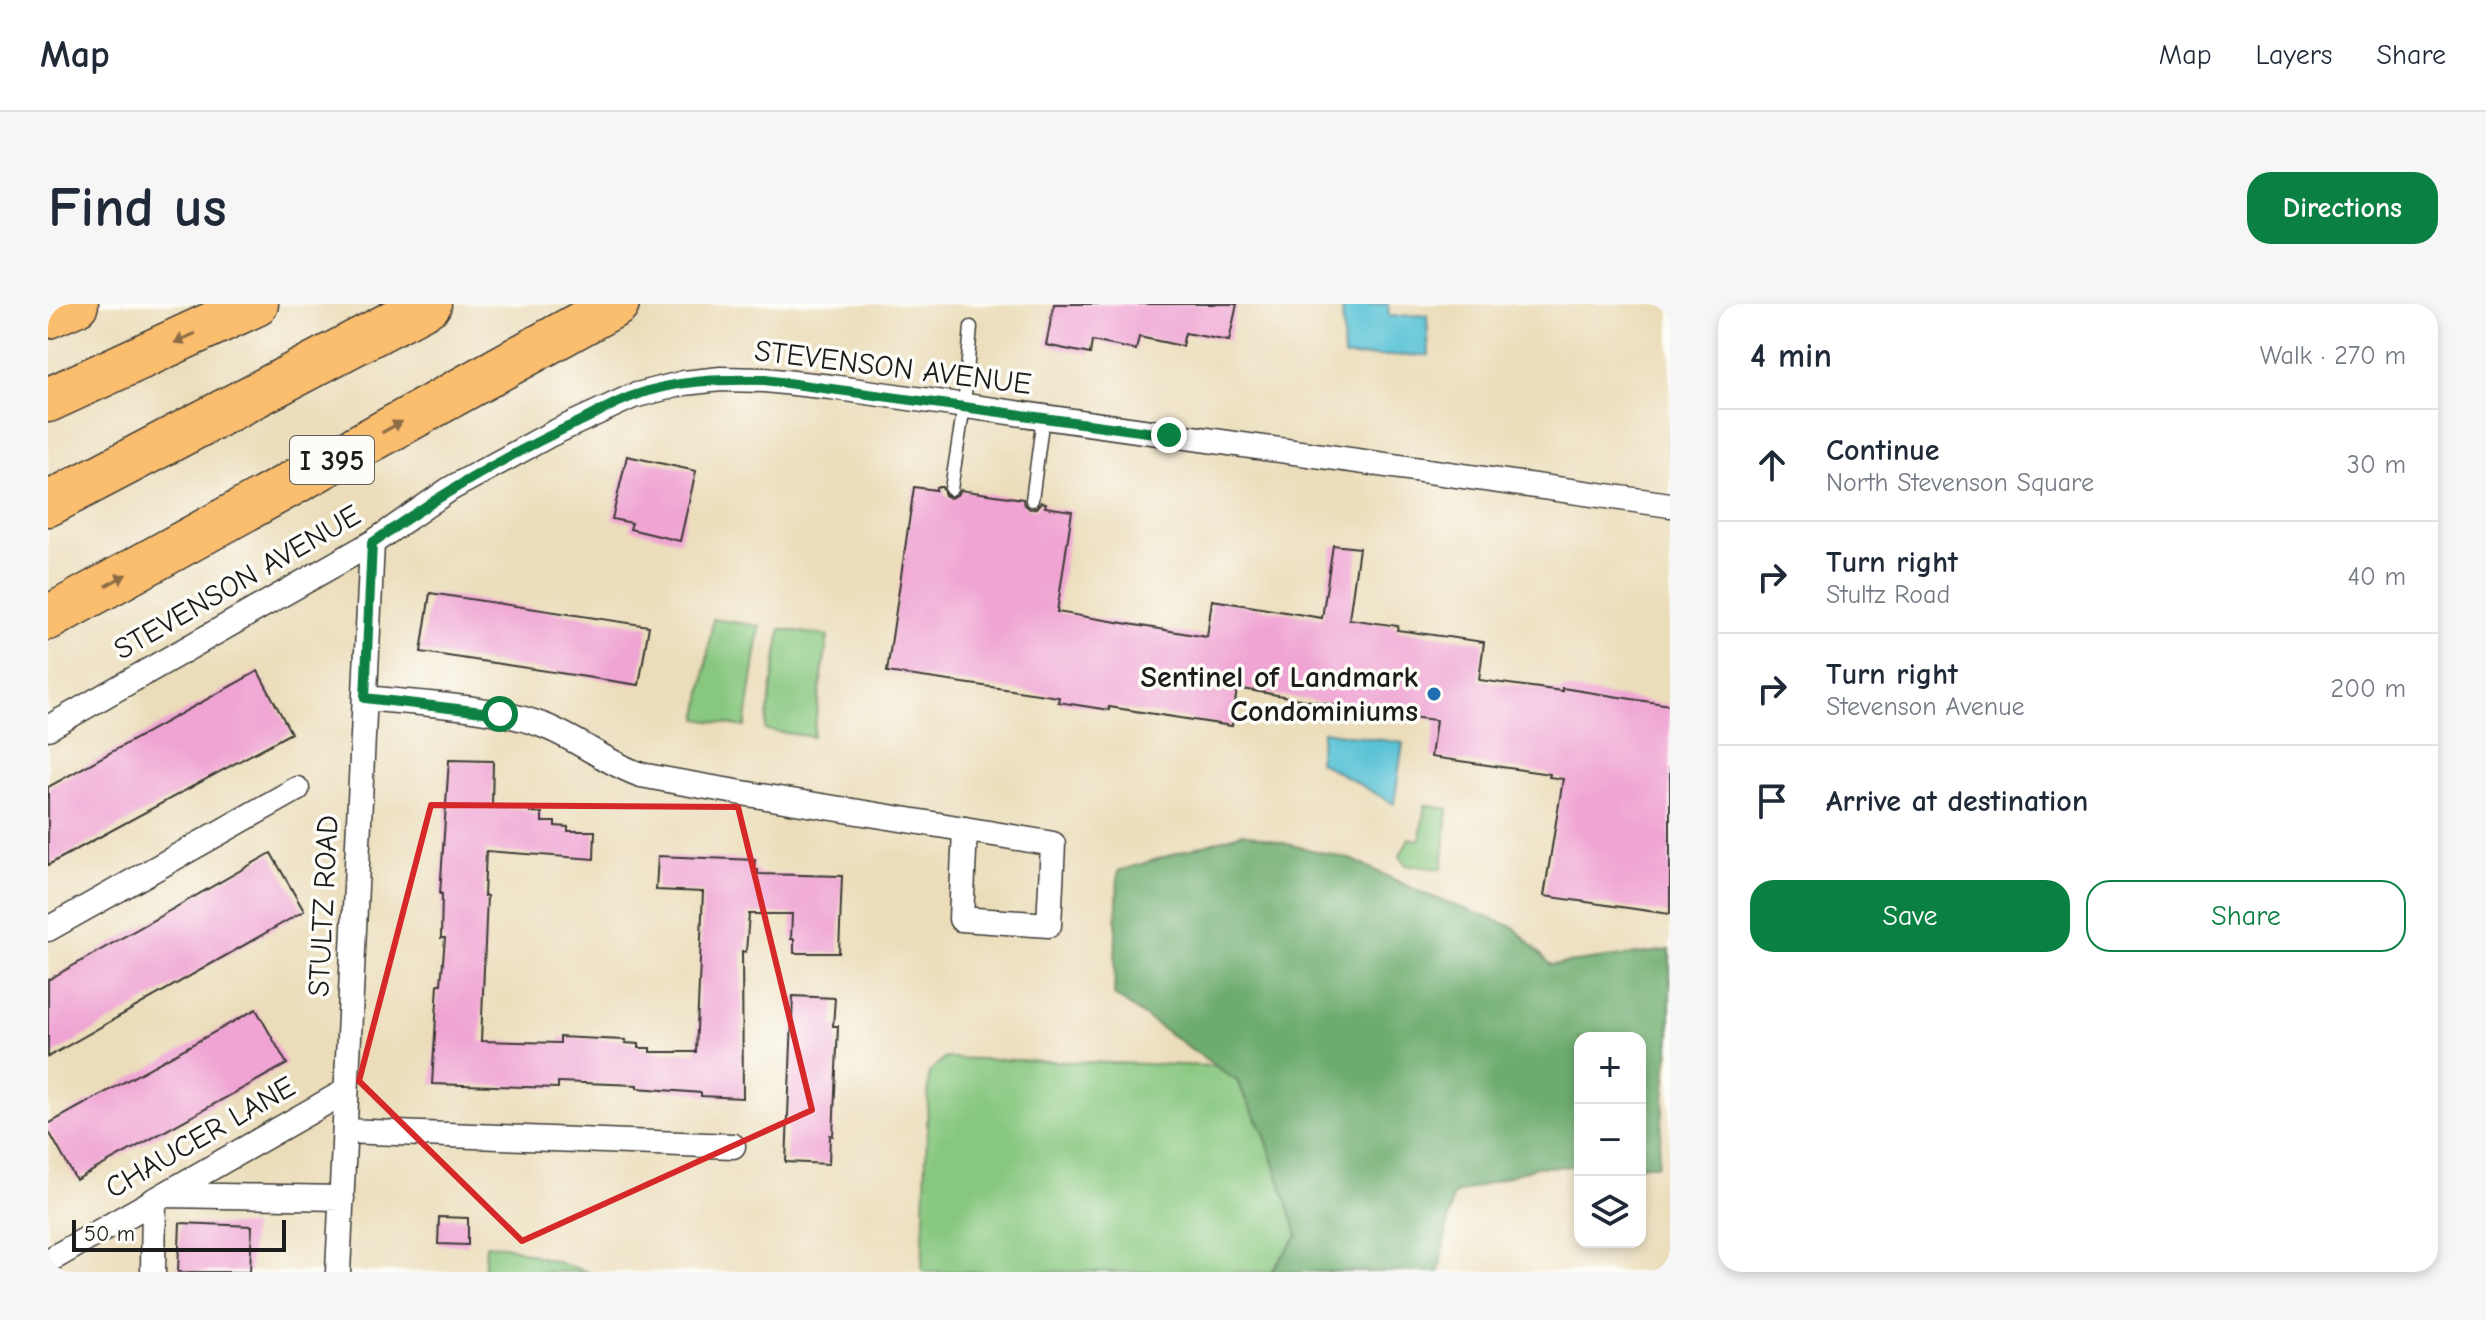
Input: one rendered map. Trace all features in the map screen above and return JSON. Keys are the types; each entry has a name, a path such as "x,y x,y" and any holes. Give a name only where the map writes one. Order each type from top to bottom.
{"highway":[{"path":"48,316 76,304"},
{"path":"48,400 256,304"},
{"path":"48,504 429,304"},
{"name":"I 395","path":"48,618 617,304"},
{"path":"48,470 69,460 208,420"}],"street":[{"name":"STEVENSON AVENUE","path":"48,728 372,543 450,489 551,434 633,396 684,383 721,379 765,380 1670,505"},
{"name":"STULTZ ROAD","path":"338,1272 372,543"},
{"path":"365,698 523,718 558,732 615,766 641,775 965,829 1053,844 1049,925 961,919 965,829"},
{"path":"48,929 297,789"},
{"name":"CHAUCER LANE","path":"56,1258 346,1091"},
{"path":"345,1131 733,1146"},
{"path":"153,1272 158,1198 342,1198"}],"lane":[{"path":"951,489 964,406 971,327"},
{"path":"1032,500 1043,417"}],"highlighted area":[{"path":"431,805 738,807 812,1110 522,1241 359,1081"}],"green space":[{"path":"713,619 760,626 745,727 698,719"},
{"path":"781,629 828,636 813,737 765,730"},
{"path":"1425,805 1448,809 1442,869 1406,865 1400,856 1409,838 1420,840"},
{"path":"1243,833 1353,860 1427,895 1514,927 1551,965 1670,950 1670,1035 1658,1165 1646,1165 1646,1032 1574,1032 1574,1166 1536,1167 1453,1195 1439,1272 1271,1272 1298,1235 1264,1133 1237,1081 1114,995 1118,871"},
{"path":"945,1058 1216,1066 1237,1081 1264,1133 1298,1235 1271,1272 922,1272 929,1072"},
{"path":"486,1245 505,1246 589,1272 484,1272"}],"water":[{"path":"1342,304 1388,304 1389,316 1427,315 1429,355 1344,357"},
{"path":"1323,731 1403,743 1394,804 1318,761"}],"building":[{"path":"1054,304 1237,304 1229,341 1185,333 1182,346 1139,337 1136,350 1092,341 1090,354 1046,345"},
{"path":"627,456 696,471 680,541 630,529 632,523 612,519"},
{"path":"914,487 936,490 936,487 942,487 950,498 960,490 1023,499 1030,509 1041,502 1046,503 1045,507 1072,511 1057,612 1207,637 1212,600 1322,618 1333,545 1359,548 1349,619 1398,626 1397,630 1484,642 1479,680 1562,691 1562,688 1670,705 1670,914 1544,896 1563,779 1549,777 1550,774 1431,757 1436,720 1335,708 1335,705 1237,688 1232,726 1109,707 1109,710 1058,702 1059,697 887,672"},
{"path":"430,593 649,626 639,685 421,652"},
{"path":"258,671 291,733 48,865 48,787"},
{"path":"449,760 493,761 492,807 530,809 530,813 542,813 542,822 555,822 555,826 568,827 568,831 595,831 594,859 486,851 481,1041 560,1043 560,1037 626,1040 625,1043 639,1044 639,1048 650,1048 650,1052 696,1052 703,892 656,890 658,856 755,860 754,870 758,870 758,874 842,876 839,953 794,953 792,914 749,914 746,952 742,951 743,1098 701,1096 701,1093 637,1088 637,1085 558,1082 558,1088 432,1084 438,984 441,984 445,938 441,938 440,894"},
{"path":"271,853 304,911 48,1057 48,980"},
{"path":"793,996 835,998 833,1026 838,1026 829,1164 786,1162"},
{"path":"256,1009 287,1064 76,1180 48,1130 48,1124"},
{"path":"439,1217 468,1218 468,1245 438,1244"},
{"path":"180,1223 252,1226 250,1272 178,1272"}],"place":[{"name":"Sentinel of Landmark Condominiums","path":"1434,694"}],"route":[{"path":"500,714 365,698 372,543 450,489 551,434 633,396 684,383 721,379 765,380 1169,435"}]}
